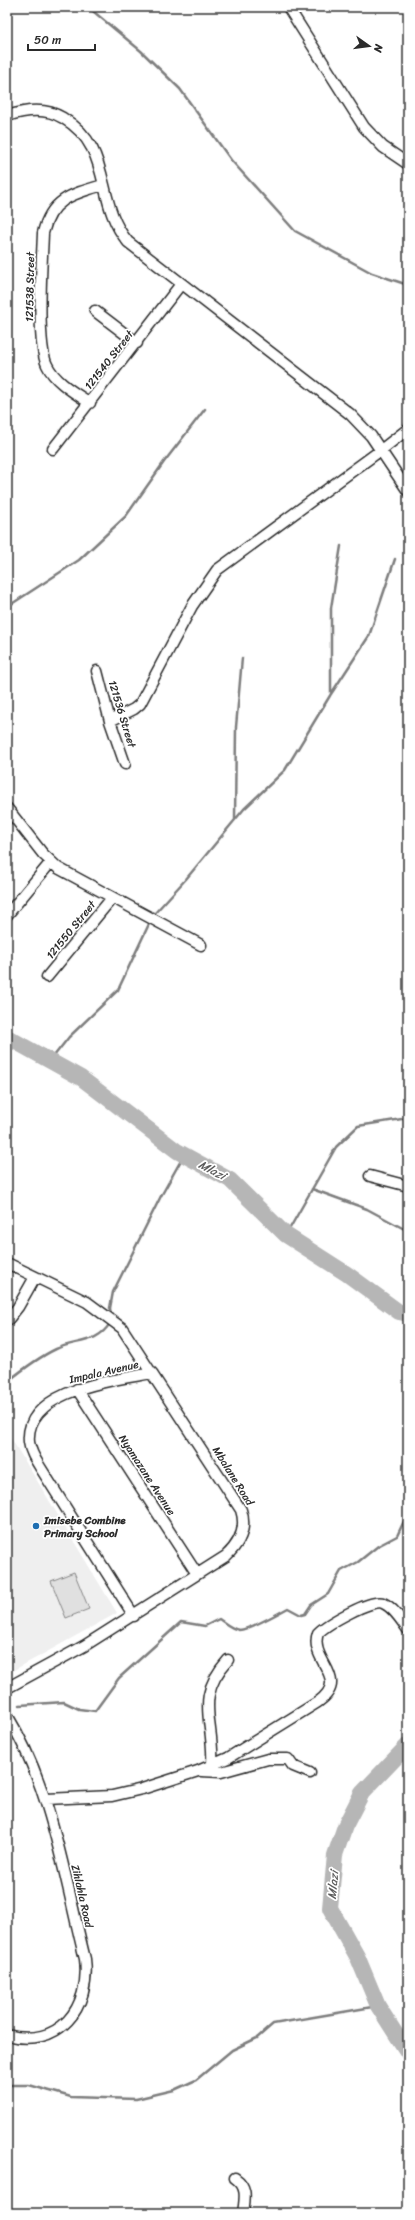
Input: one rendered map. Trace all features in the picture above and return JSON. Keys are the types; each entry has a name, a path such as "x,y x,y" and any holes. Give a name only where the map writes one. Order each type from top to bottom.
{"street":[{"path":"288,7 364,127 383,147 408,164"},
{"path":"7,116 20,112 43,111 61,116 86,136 94,149 114,220 123,236 136,250 350,414 363,427 381,450 408,491"},
{"name":"121538 Street","path":"90,403 57,379 47,366 44,357 42,334 43,233 47,218 61,201 69,196 103,185"},
{"name":"121540 Street","path":"53,449 137,343 181,284"},
{"path":"95,311 137,343"},
{"path":"110,721 134,709 140,704 196,600 217,570 408,429"},
{"name":"121536 Street","path":"97,671 110,721 125,764"},
{"path":"7,808 51,862 112,898 201,945"},
{"path":"7,915 51,862"},
{"name":"121550 Street","path":"48,977 112,898"},
{"path":"370,1176 408,1186"},
{"name":"Mbalane Road","path":"7,1263 87,1302 113,1320 128,1336 244,1516 242,1534 234,1548 134,1616 62,1659 7,1688"},
{"path":"7,1321 18,1307 35,1277"},
{"name":"Impala Avenue","path":"134,1616 40,1467 30,1447 29,1434 36,1416 55,1399 77,1389 152,1373"},
{"name":"Nyamazane Avenue","path":"77,1389 197,1574"},
{"path":"46,1799 112,1796 142,1790 212,1766 238,1752 318,1702 328,1694 331,1688 331,1677 316,1644 318,1633 322,1630 357,1610 377,1602 388,1606 408,1630"},
{"path":"212,1766 208,1697 213,1678 228,1660"},
{"name":"Zihlahla Road","path":"7,1715 30,1756 46,1799 85,1959 85,1989 77,2009 69,2020 57,2029 37,2038 7,2035"},
{"path":"198,1771 221,1772 274,1759 288,1759 293,1766 310,1773"},
{"path":"235,2178 241,2182 245,2189 243,2213"}],"shaded area":[{"name":"Imisebe Combine Primary School","path":"7,1435 12,1440 117,1613 7,1674"},
{"path":"74,1572 89,1609 66,1618 51,1581"}],"waterway":[{"path":"88,7 141,51 180,89 231,160 295,231 372,273 408,285"},
{"path":"7,607 79,560 126,516 164,462 205,409"},
{"path":"331,694 331,608 341,546"},
{"path":"154,914 186,879 244,809 285,770 331,694 369,636 395,559"},
{"path":"235,819 236,727 242,658"},
{"path":"50,1061 69,1037 118,990 149,924"},
{"name":"Mlazi","path":"7,1037 81,1078 177,1151 230,1180 286,1235 347,1274 399,1312 408,1314"},
{"path":"286,1235 336,1147 358,1126 408,1118"},
{"path":"111,1316 110,1308 113,1292 161,1196 184,1155"},
{"path":"312,1189 367,1209 408,1231"},
{"path":"7,1382 50,1352 63,1346 99,1335 110,1323"},
{"path":"20,1705 64,1702 79,1709 95,1711 119,1678 181,1622 205,1626 219,1619 231,1627 239,1630 256,1624 288,1608 301,1615 305,1614 311,1605 328,1594 341,1571 358,1562 378,1546 397,1536 404,1521 408,1519"},
{"name":"Mlazi","path":"408,1745 362,1793 345,1826 335,1855 330,1908 358,1958 378,2006 408,2053"},
{"path":"7,2085 29,2085 71,2097 136,2099 174,2090 196,2080 232,2050 257,2038 273,2024 378,2006"}],"place":[{"name":"Imisebe Combine Primary School","path":"36,1526"}]}
